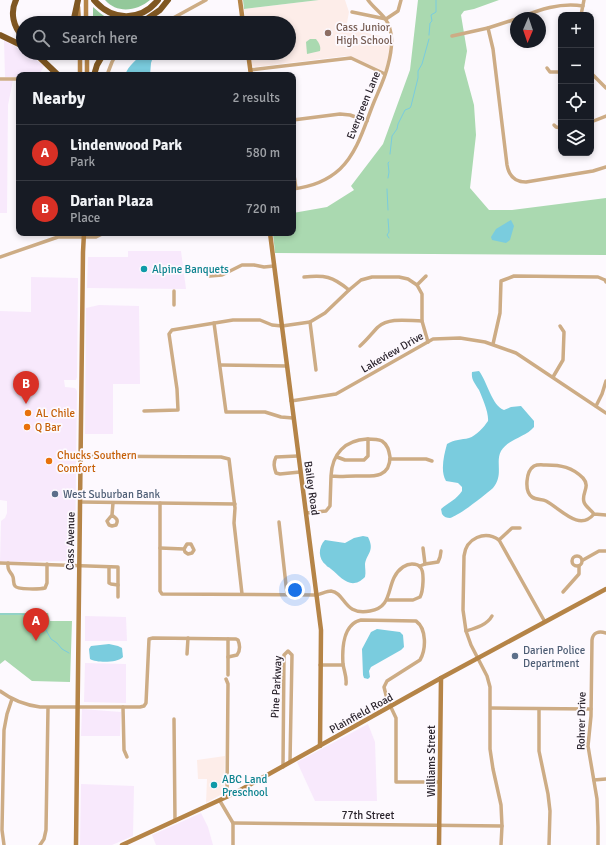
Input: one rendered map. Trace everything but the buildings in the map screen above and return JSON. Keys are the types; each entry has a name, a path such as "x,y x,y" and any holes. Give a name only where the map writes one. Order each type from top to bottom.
{"highway":[{"path":"16,0 13,7 13,17 16,25"},
{"path":"75,16 78,0"},
{"path":"94,0 106,11 116,15 127,16 144,13 158,0"},
{"path":"151,16 160,10 168,0"},
{"path":"0,35 16,43"},
{"path":"42,60 55,72"},
{"path":"95,72 100,60"}],"main road":[{"path":"78,0 79,16"},
{"path":"86,0 86,16"},
{"path":"240,0 242,16"},
{"path":"80,60 80,72"},
{"path":"87,60 87,72"},
{"path":"249,60 250,72"},
{"name":"Cass Avenue","path":"76,845 83,236"},
{"name":"Bailey Road","path":"270,236 321,630 320,746"},
{"name":"Plainfield Road","path":"122,845 227,797 441,678 606,589"},
{"name":"Williams Street","path":"439,845 441,678"}],"street":[{"path":"177,16 206,0"},
{"name":"Evergreen Lane","path":"296,188 320,182 340,169 354,150 367,121 389,62 391,39 390,30 386,19 368,0"},
{"path":"352,12 386,19 398,11 401,0"},
{"path":"582,12 584,0"},
{"path":"537,12 561,5 574,4 583,6"},
{"path":"452,36 488,28 510,20"},
{"path":"488,28 493,49 507,165 511,176 516,180 526,182 593,171 606,167"},
{"path":"250,72 351,58 385,74"},
{"path":"108,72 113,60"},
{"path":"547,68 550,72 558,72"},
{"path":"594,76 606,88"},
{"path":"0,79 16,79"},
{"path":"296,120 340,114 350,115 367,121"},
{"path":"594,121 606,116"},
{"path":"554,125 558,127"},
{"path":"0,257 55,236"},
{"path":"210,276 222,275 242,265 264,267 274,266"},
{"path":"417,285 426,276"},
{"path":"493,344 500,314 502,281 514,276 598,277 606,281"},
{"path":"304,277 331,278 349,290"},
{"path":"144,410 178,410 170,334 172,330 233,320 258,320 272,325 282,326 310,322 325,313 361,280 372,277 402,277 417,285 422,297 422,321 428,342"},
{"path":"174,291 174,305"},
{"path":"360,346 378,327 386,323 397,321 422,321"},
{"path":"310,322 316,370"},
{"path":"214,323 226,412 268,413 281,417 293,418"},
{"path":"553,377 563,360 564,332 560,326"},
{"name":"Lakeview Drive","path":"291,401 336,394 428,342 437,338 460,338 493,344 521,356 606,413"},
{"path":"220,365 287,366"},
{"path":"596,406 606,382"},
{"path":"337,457 345,460 364,460 368,456 368,439"},
{"path":"306,513 326,511 330,506 331,476 332,466 340,451 350,442 368,439 378,440 385,444 388,448 390,459 386,470 377,476 331,476"},
{"path":"80,456 221,457 229,459 235,504 234,523 242,594"},
{"path":"298,456 276,457 274,468 276,473 280,474 300,472"},
{"path":"390,459 426,459 432,461"},
{"path":"594,514 584,501 586,488 583,478 569,468 562,465 540,465 530,470 527,487 532,497 546,501 578,521 586,520 594,514 606,515"},
{"path":"80,502 235,504"},
{"path":"112,515 113,503"},
{"path":"160,504 160,590 162,594 316,595 330,591 336,592 350,608 359,612 369,612 375,610 387,600 392,580 400,569 409,564 416,564 420,566 438,562 440,551"},
{"path":"279,522 287,594"},
{"path":"499,540 512,528 520,528"},
{"path":"500,845 502,826 500,800 491,755 490,683 466,631 463,610 464,556 465,550 470,542 483,535 491,535 499,540 545,622"},
{"path":"160,548 184,548"},
{"path":"423,548 425,564"},
{"path":"563,592 579,574 579,566 582,564 583,560 599,551 606,551"},
{"path":"579,566 573,564 573,557 580,556 583,560"},
{"path":"0,563 118,567 118,597"},
{"path":"8,563 8,570 13,576 14,585 16,588 41,589 45,588 47,583 47,564"},
{"path":"109,566 109,583 118,585"},
{"path":"387,600 414,600 420,597 422,590 422,571 420,566"},
{"path":"466,631 477,628 489,621 492,616"},
{"path":"346,684 343,665 345,637 348,630 356,622 361,620 416,621 422,627 424,639 422,657 418,663 386,682 384,689 397,722 396,782 440,782"},
{"name":"Rohrer Drive","path":"598,845 598,813 588,746 591,710 592,640 593,635 597,632 606,633"},
{"path":"187,654 188,638"},
{"path":"0,691 12,699 29,705 48,708 140,707 144,706 146,703 147,643 149,639 188,638 238,640 240,644 239,652 237,655 228,657"},
{"path":"228,639 228,675"},
{"name":"Pine Parkway","path":"283,767 284,655 288,651 292,655 290,762"},
{"path":"320,665 343,665"},
{"path":"226,679 228,684 227,797"},
{"path":"4,845 2,830 4,730 6,714 12,699"},
{"path":"283,703 291,703"},
{"path":"123,707 124,750 126,758"},
{"path":"40,845 44,839 46,830 48,708"},
{"path":"490,708 591,710"},
{"path":"539,709 539,751 550,811 549,845"},
{"path":"174,720 175,821"},
{"path":"594,780 606,779"},
{"path":"220,800 233,823 233,845"},
{"name":"77th Street","path":"233,823 502,826"}],"shaded area":[{"name":"Cass Junior High School","path":"319,0 345,0 349,12 346,28 389,38 390,50 385,70 383,71 355,58 346,56 255,67 252,66 251,60 296,60 296,16 245,16 244,9"},
{"path":"4,40 16,47 16,60 36,60 44,66 41,72 16,72 16,77 5,77"},
{"path":"13,80 8,105 7,213 0,213 0,81"},
{"path":"128,251 181,251 186,289 87,288 88,257 128,257"},
{"path":"31,277 78,278 77,377 76,380 64,380 65,387 75,388 77,391 75,556 73,560 69,561 0,562 1,521 5,518 7,513 7,501 0,500 0,311 31,312"},
{"path":"99,305 139,306 140,384 113,384 113,434 85,434 86,308"},
{"path":"85,616 126,617 127,641 85,641"},
{"path":"85,663 126,664 126,703 84,702"},
{"path":"82,709 121,712 120,736 81,736"},
{"path":"368,724 375,742 377,801 315,801 297,762"},
{"path":"225,756 224,793 206,803 207,779 198,779 197,760"},
{"path":"81,784 134,786 133,836 112,845 80,845"},
{"path":"201,813 208,827 213,845 156,845 152,835"}],"green space":[{"path":"105,0 150,0 133,9 121,9"},
{"path":"243,0 319,0 244,9"},
{"path":"418,0 499,0 464,11 461,15 467,51 464,68 474,105 476,135 470,188 489,210 512,210 606,198 606,255 275,253 273,236 296,236 296,212 327,207 354,190 351,186 383,144 410,70"},
{"path":"93,7 105,16 93,16"},
{"path":"310,39 316,39 320,45 320,51 307,54 306,42"},
{"path":"0,613 48,613 50,621 72,621 70,682 32,681 5,660 0,664"}],"water":[{"path":"136,60 152,60 150,72 126,72"},
{"path":"511,220 514,226 510,240 506,243 492,240 491,237 496,229"},
{"path":"479,371 496,404 504,410 511,407 521,406 534,421 534,427 512,441 501,451 499,455 498,478 493,488 466,509 448,518 442,514 441,509 458,496 462,491 462,487 458,483 446,481 444,477 443,463 447,444 455,440 472,437 480,431 488,421 479,390 472,377 472,372"},
{"path":"363,536 368,537 371,546 365,564 365,577 355,583 347,582 321,560 321,546 325,540 345,543 354,538"},
{"path":"377,629 400,632 403,635 404,647 371,667 369,671 370,677 368,679 364,678 363,675 362,649 371,632"},
{"path":"109,644 122,648 123,657 107,662 90,659 89,649 91,646"}],"waterway":[{"path":"429,35 430,23 432,21 431,15 436,12 436,0"},
{"path":"390,154 392,136 397,129 405,110 411,106 418,78 418,71 422,64 429,39"},
{"path":"388,178 389,162"},
{"path":"387,189 388,210"},
{"path":"388,219 389,232 387,235 389,238"},
{"path":"0,614 28,615 31,621 42,623 51,639 69,653"}],"place":[{"name":"Cass Junior High School","path":"328,33"},
{"name":"Alpine Banquets","path":"144,269"},
{"name":"Darian Plaza","path":"26,404"},
{"name":"AL Chile","path":"28,413"},
{"name":"Q Bar","path":"27,427"},
{"name":"Chucks Southern Comfort","path":"49,461"},
{"name":"West Suburban Bank","path":"55,494"},
{"name":"Lindenwood Park","path":"36,641"},
{"name":"Darien Police Department","path":"515,656"},
{"name":"ABC Land Preschool","path":"214,785"}]}
